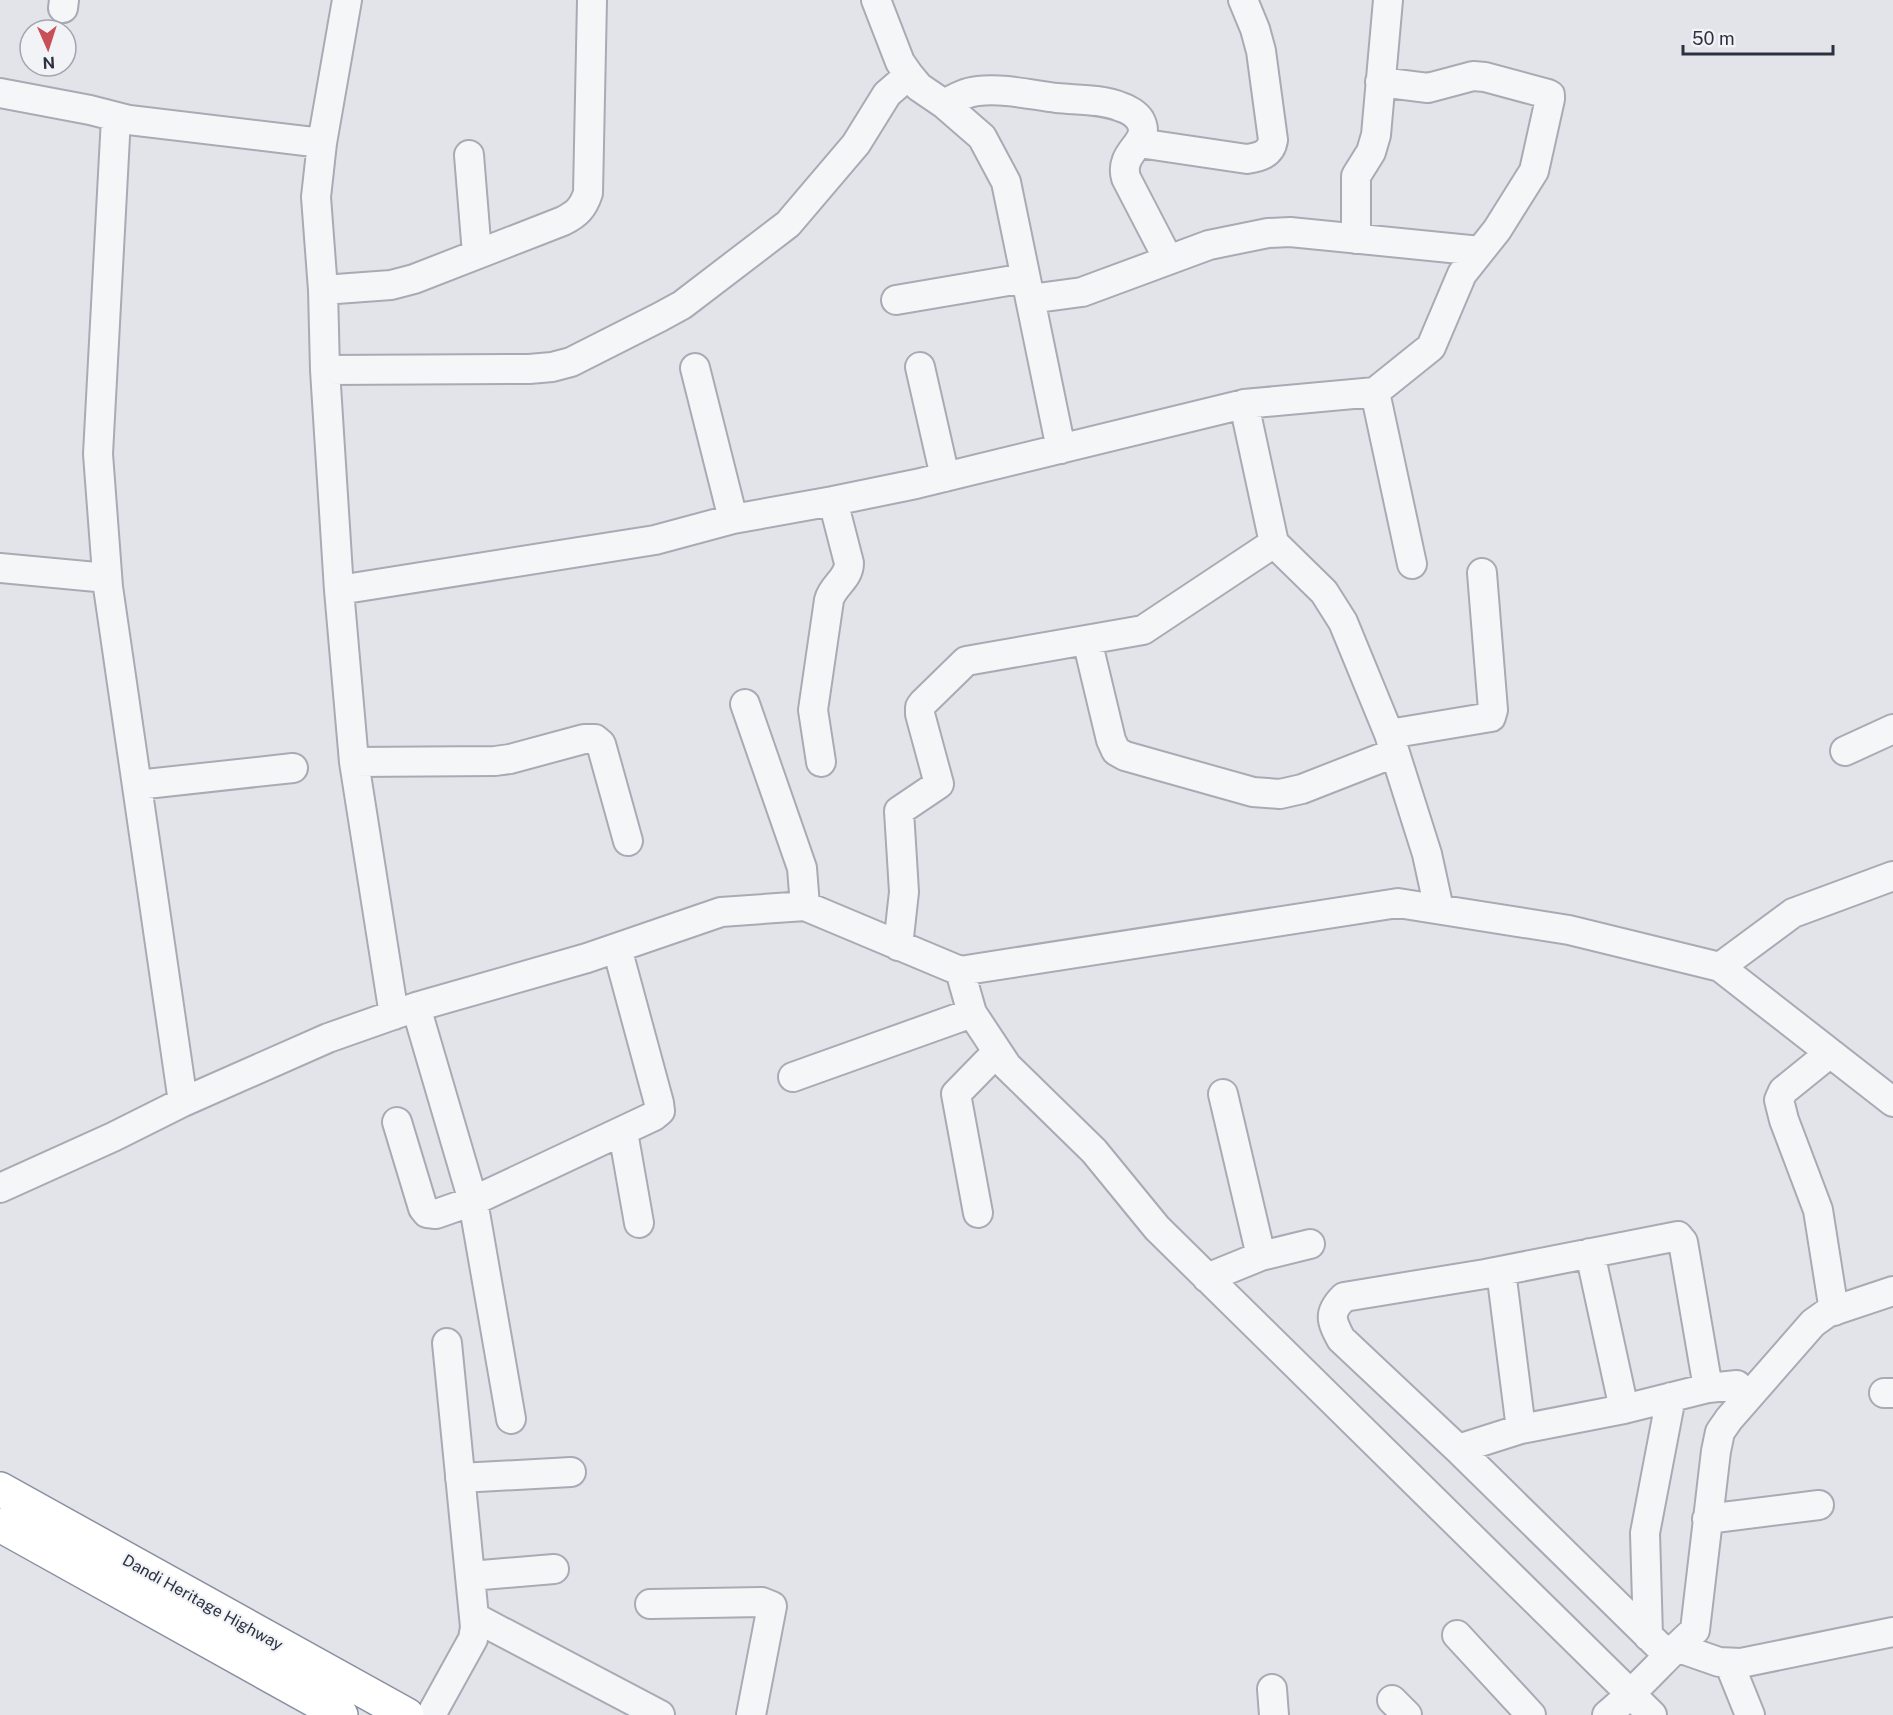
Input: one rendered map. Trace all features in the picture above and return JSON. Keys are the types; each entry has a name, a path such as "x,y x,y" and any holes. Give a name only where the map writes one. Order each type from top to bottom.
{"highway":[{"name":"Dandi Heritage Highway","path":"0,1489 407,1715"},
{"name":"Dandi Heritage Highway","path":"0,1525 341,1715"}],"street":[{"path":"347,0 322,143 316,197 339,590 354,762 405,1011 473,1201 511,1419"},
{"path":"323,290 403,282 563,221 584,206 588,193 592,0"},
{"path":"876,0 900,62 909,75 918,87 944,105 982,137 1000,168 1011,200 1061,449"},
{"path":"1139,143 1247,159 1267,153 1272,147 1261,51 1243,0"},
{"path":"1356,238 1356,176 1375,142 1388,0"},
{"path":"325,370 529,369 552,367 588,355 682,305 788,224 856,144 886,94 909,75"},
{"path":"339,590 655,540 733,519 945,477 1244,404 1375,392 1431,347 1462,274 1497,230 1534,171 1550,95 1485,77 1464,77 1428,88 1380,82"},
{"path":"944,105 968,93 980,91 1108,103 1121,107 1138,117 1142,124 1142,134 1139,143 1128,155 1124,170 1168,259"},
{"path":"0,93 90,110 116,118 322,143"},
{"path":"116,118 98,454 108,578 183,1102"},
{"path":"469,154 477,254"},
{"path":"896,300 1028,289 1082,292 1209,245 1275,232 1480,251"},
{"path":"920,367 945,477"},
{"path":"694,368 733,519"},
{"path":"1375,392 1412,564"},
{"path":"1244,404 1274,543 1324,592 1343,622 1391,743 1426,854 1439,909"},
{"path":"821,762 813,710 829,600 835,586 846,577 849,570 833,501"},
{"path":"898,946 904,892 899,811 939,784 920,714 922,703 966,661 1143,630 1274,543"},
{"path":"0,568 108,578"},
{"path":"1087,640 1111,740 1116,751 1125,756 1253,792 1280,794 1302,789 1391,743 1491,717 1493,710 1482,573"},
{"path":"745,704 802,868 805,906"},
{"path":"1845,751 1893,729"},
{"path":"354,762 495,761 584,739 595,739 601,744 628,841"},
{"path":"137,785 293,768"},
{"path":"1720,967 1793,913 1893,876"},
{"path":"0,1188 113,1137 183,1102 328,1038 405,1011 587,958 721,912 805,906 960,971 1398,903 1569,930 1720,967 1893,1102"},
{"path":"397,1122 423,1208 427,1214 435,1214 473,1201 654,1116 660,1111 659,1103 617,948"},
{"path":"960,971 972,1013 1007,1066 1094,1151 1157,1228 1652,1715"},
{"path":"793,1077 972,1013"},
{"path":"978,1213 956,1094 997,1052"},
{"path":"1830,1053 1783,1091 1779,1100 1784,1120 1818,1210 1834,1311"},
{"path":"1223,1094 1261,1256"},
{"path":"623,1132 639,1223"},
{"path":"1708,1388 1683,1242 1678,1236 1501,1271 1344,1298 1336,1305 1332,1315 1341,1339 1458,1449 1648,1636 1672,1651 1730,1663 1741,1663 1893,1632"},
{"path":"1207,1278 1261,1256 1310,1244"},
{"path":"1590,1253 1624,1409"},
{"path":"1501,1271 1521,1429"},
{"path":"1607,1715 1631,1695 1695,1630 1697,1625 1707,1519 1720,1432 1813,1323 1834,1311 1893,1291"},
{"path":"431,1715 473,1639 475,1627 447,1343"},
{"path":"1458,1449 1521,1429 1624,1409 1708,1388 1737,1384"},
{"path":"1648,1636 1645,1533 1671,1397"},
{"path":"460,1478 571,1472"},
{"path":"1707,1519 1819,1505"},
{"path":"470,1576 554,1569"},
{"path":"650,1604 762,1602 772,1606 751,1715"},
{"path":"474,1617 660,1715"},
{"path":"1457,1635 1531,1715"},
{"path":"1730,1663 1750,1715"}]}
